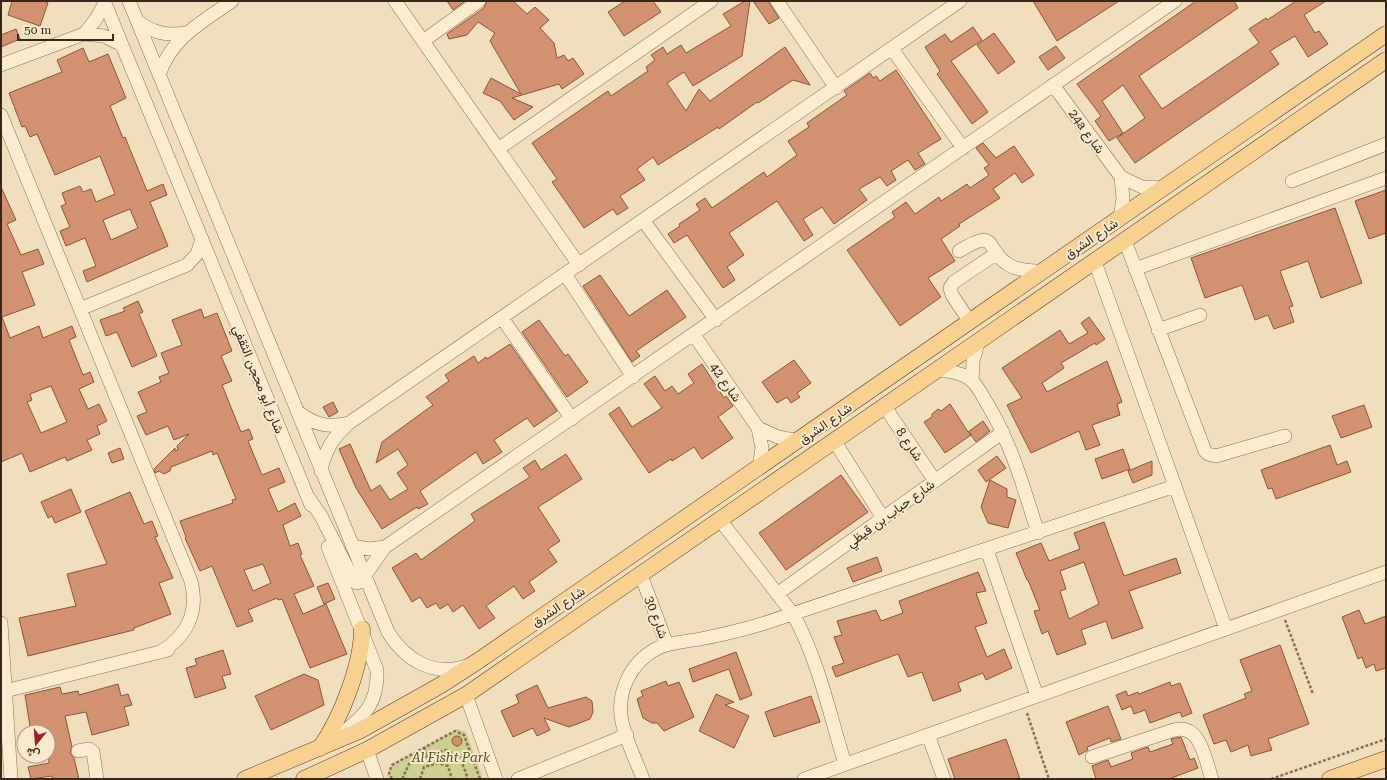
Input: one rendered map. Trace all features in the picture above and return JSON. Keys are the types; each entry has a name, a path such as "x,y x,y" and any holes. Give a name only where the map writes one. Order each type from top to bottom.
{"main road":[{"name":"شارع الشرق","path":"245,779 359,731 478,661 799,441 1386,34"},
{"name":"شارع الشرق","path":"304,779 367,750 466,695 939,370 1386,60"},
{"path":"1040,300 1032,300 1027,295 1027,291 1045,270"},
{"path":"645,572 691,533 693,524 688,517"},
{"path":"324,746 335,722 357,664 362,641 362,629"},
{"path":"1330,779 1386,759"}],"street":[{"name":"شارع أبو محجن الثقفي","path":"128,1 388,632 397,647 411,659 427,666 444,669 462,668 478,661"},
{"path":"159,75 169,51 186,33 232,1"},
{"path":"395,1 579,265"},
{"path":"422,40 479,1"},
{"path":"498,149 711,1"},
{"path":"777,1 836,88"},
{"path":"308,497 321,516 354,581 359,582 365,576 385,547 716,320 1175,1"},
{"name":"شارع أبو محجن الثقفي","path":"105,2 362,629 377,670 377,685 374,700 366,713 324,746"},
{"path":"84,34 96,19 105,2"},
{"path":"321,471 324,457 330,444 348,423 836,88 956,2"},
{"path":"137,21 148,29 160,34 173,35 186,33"},
{"path":"1,65 84,34 104,36 122,45"},
{"path":"892,49 963,148"},
{"name":"24a شارع","path":"1054,85 1121,177"},
{"path":"1,115 191,581 198,591 201,603 201,615 198,627 191,637 182,645 160,652 5,691"},
{"path":"1292,180 1386,144"},
{"path":"1120,219 1123,198 1121,177 1142,186 1164,188"},
{"path":"1135,269 1386,178"},
{"path":"643,220 716,320"},
{"path":"80,309 187,265 197,254 202,239"},
{"path":"959,251 980,240 989,242 1006,263 1013,267 1045,270"},
{"path":"1124,242 1203,448 1208,454 1216,456 1285,436"},
{"path":"970,322 952,295 950,288 954,282 997,253"},
{"path":"1095,262 1226,629"},
{"path":"187,265 203,268 217,277"},
{"path":"565,274 632,377"},
{"path":"1158,330 1200,315"},
{"path":"502,318 572,419"},
{"name":"شارع 42","path":"694,335 758,428 762,448 759,468"},
{"path":"972,381 973,362 978,343"},
{"path":"939,370 956,373 972,381 1003,432 1018,469 1038,533"},
{"name":"شارع 8","path":"885,407 935,481"},
{"path":"297,410 307,420 320,425 335,427 348,423"},
{"path":"758,428 778,437 799,441"},
{"name":"شارع حباب بن قيظي","path":"777,594 1003,432"},
{"path":"834,442 884,518"},
{"path":"667,645 731,633 793,614 1175,486"},
{"path":"720,520 793,614 806,640 846,764"},
{"path":"352,546 369,549 385,547"},
{"path":"987,550 1037,696"},
{"name":"شارع 30","path":"643,779 622,722 620,708 626,681 633,668 646,656 667,645 645,572"},
{"path":"804,779 1386,572"},
{"path":"1,623 11,779"},
{"path":"466,695 496,779"},
{"path":"1092,757 1174,730 1186,729 1196,736 1212,779"},
{"path":"518,779 627,735"},
{"path":"928,735 944,779"},
{"path":"78,752 89,749 93,752 97,779"},
{"path":"367,750 377,779"}],"path":[{"path":"1281,610 1313,694"},
{"path":"1023,701 1049,779"},
{"path":"392,779 389,773 392,765 455,731 464,735 480,779"},
{"path":"1271,779 1386,739"},
{"path":"424,747 431,765"},
{"path":"404,779 403,777 410,762 446,750 460,757 468,779"},
{"path":"420,779 424,767 438,763 448,766 452,779"}],"green space":[{"name":"Al Fisht Park","path":"457,729 466,732 483,779 389,779 387,775 392,765"}],"building":[{"path":"12,1 43,1 48,3 40,26 8,15"},
{"path":"447,1 465,1 453,10"},
{"path":"487,1 513,1 527,14 535,7 549,20 540,28 554,43 557,58 564,55 568,61 573,58 584,74 562,89 559,84 512,98 533,107 514,120 500,101 483,93 491,78 521,94 490,41 495,33 478,22 467,35 449,39 447,34 484,8"},
{"path":"625,1 653,1 661,12 624,36 608,12"},
{"path":"745,1 750,1 742,56 693,86 684,72 667,83 686,111 699,89 710,101 785,47 810,85 793,80 758,103 757,102 719,129 718,127 658,165 653,157 637,169 645,180 620,196 628,208 617,215 613,209 584,228 552,182 557,179 532,143 608,91 611,96 648,71 646,67 655,60 651,55 663,47 667,54 681,45 686,53 731,26 723,14"},
{"path":"753,1 768,1 779,18 769,24"},
{"path":"1033,1 1119,1 1057,41"},
{"path":"1196,1 1234,1 1238,8 1139,76 1162,109 1259,43 1249,29 1266,18 1267,20 1296,1 1326,1 1304,15 1315,33 1319,31 1328,44 1308,57 1295,36 1270,51 1279,64 1135,163 1117,138 1145,118 1123,85 1102,101 1123,133 1109,141 1095,121 1101,116 1077,84"},
{"path":"973,27 982,40 951,61 988,112 972,124 937,74 940,71 925,47 945,34 951,42"},
{"path":"16,29 20,39 1,47 1,35"},
{"path":"994,33 1015,62 998,74 977,45"},
{"path":"1056,46 1065,58 1048,70 1039,57"},
{"path":"83,48 89,62 108,54 126,98 110,106 123,138 125,137 147,191 163,184 167,195 150,202 168,246 87,282 83,271 96,266 85,238 66,246 60,231 70,227 61,206 66,204 62,193 80,186 83,192 91,189 96,202 115,194 100,156 55,175 37,134 30,137 25,126 22,127 9,93 62,72 57,60","holes":["130,209 138,228 111,240 103,220"]},
{"path":"896,70 941,139 918,153 925,164 915,170 908,160 891,171 896,180 887,186 880,177 859,189 867,200 834,224 822,207 803,219 813,235 804,241 777,201 729,233 744,255 727,267 735,280 723,288 687,235 674,243 668,234 680,226 679,224 700,210 696,204 705,198 712,208 764,172 767,177 797,155 788,141 809,127 807,123 847,95 844,91 870,73 873,78 876,76 880,81"},
{"path":"983,143 996,158 1014,146 1034,175 1022,183 1015,173 993,189 1000,198 959,224 960,226 941,239 955,261 928,278 941,297 900,326 847,250 895,217 892,212 906,202 915,214 939,197 941,201 967,184 970,188 989,175 984,168 989,165 976,148"},
{"path":"1,187 16,220 7,224 21,255 38,249 44,264 22,272 35,305 2,317 10,338 39,326 43,338 72,326 76,337 69,340 83,375 90,372 94,382 79,389 88,409 99,404 107,421 97,426 100,434 87,440 92,450 67,461 65,457 30,472 22,453 1,462","holes":["51,386 67,422 41,433 27,402 32,400 30,394"]},
{"path":"1386,190 1386,233 1369,239 1355,201"},
{"path":"1335,208 1362,283 1321,298 1308,261 1280,271 1293,306 1289,307 1294,322 1274,329 1268,315 1255,320 1242,285 1205,298 1191,258"},
{"path":"600,275 629,316 667,290 686,317 636,351 640,356 632,362 583,286"},
{"path":"138,301 143,312 139,314 157,356 132,367 117,332 106,336 100,320 125,311 123,308"},
{"path":"201,309 204,318 217,313 232,351 221,356 232,381 222,385 241,432 249,429 253,439 248,441 262,475 279,468 285,482 268,489 278,512 295,503 301,516 283,525 290,546 298,543 302,554 300,555 314,586 294,594 303,614 326,604 347,654 310,668 282,599 278,600 277,598 248,610 253,621 237,627 212,566 200,571 185,538 186,537 180,521 233,503 232,500 236,499 217,453 213,455 212,451 171,467 170,471 164,474 159,471 155,473 154,469 175,448 175,451 178,450 177,446 189,434 174,440 168,426 146,435 137,416 147,412 138,392 161,382 159,377 169,373 161,353 182,345 172,320","holes":["263,564 271,583 253,591 244,570"]},
{"path":"1089,317 1105,339 1096,345 1095,343 1061,363 1064,368 1042,383 1047,392 1107,361 1122,402 1117,404 1120,415 1092,425 1100,445 1086,450 1079,431 1031,453 1007,405 1022,398 1002,368 1060,330 1069,344 1088,333 1081,323"},
{"path":"539,320 565,356 568,354 588,382 567,397 522,332"},
{"path":"510,344 557,411 534,427 527,418 494,440 502,452 483,464 476,452 420,491 428,504 418,509 417,507 382,529 356,488 339,449 350,444 371,491 380,485 390,500 408,489 397,473 408,465 398,449 376,463 382,442 433,405 426,397 449,381 445,375 474,356 478,363"},
{"path":"794,360 811,383 797,393 800,397 791,403 787,397 777,403 762,382"},
{"path":"702,364 724,398 726,396 733,406 718,417 733,438 702,459 694,447 649,473 609,414 619,407 632,427 662,408 644,384 655,376 665,391 672,386 678,394 694,383 688,374"},
{"path":"333,402 338,412 329,417 323,407"},
{"path":"950,404 968,432 983,421 990,431 976,442 969,432 971,435 945,453 924,422 932,417 932,414 938,409 941,411"},
{"path":"1364,405 1372,427 1341,438 1332,416"},
{"path":"1330,445 1337,465 1347,461 1351,472 1276,499 1272,488 1268,489 1261,470"},
{"path":"120,448 124,459 112,463 108,453"},
{"path":"1123,449 1130,469 1102,479 1095,459"},
{"path":"566,454 582,479 538,507 560,541 548,549 557,562 529,582 535,591 523,599 514,586 486,606 495,618 479,629 463,605 453,612 448,604 440,609 436,603 427,608 420,597 412,602 392,568 416,553 421,560 475,521 471,514 530,477 523,468 535,460 541,470"},
{"path":"997,456 1006,468 986,482 978,470"},
{"path":"1152,461 1152,475 1133,483 1128,471"},
{"path":"841,475 868,512 786,570 759,533"},
{"path":"990,480 1007,489 1007,497 1016,500 1008,528 988,523 981,507"},
{"path":"71,489 81,512 55,523 52,516 48,518 41,502"},
{"path":"130,492 144,524 152,521 158,536 155,537 173,578 159,583 171,614 134,628 134,630 28,656 19,618 76,606 67,574 107,564 85,511"},
{"path":"1104,522 1124,576 1176,558 1181,573 1129,591 1143,628 1112,639 1106,621 1081,630 1086,644 1057,655 1048,631 1042,634 1034,611 1040,610 1016,553 1041,543 1049,561 1080,549 1074,533","holes":["1084,562 1099,604 1069,619 1060,591 1066,589 1060,571"]},
{"path":"877,557 882,571 853,582 847,568"},
{"path":"978,572 986,591 976,593 987,623 975,627 987,657 1004,649 1012,668 986,680 983,673 958,683 961,691 933,701 922,672 908,677 898,654 836,677 832,667 844,663 834,637 842,635 837,621 876,610 881,621 903,613 899,601"},
{"path":"328,583 335,599 324,604 317,587"},
{"path":"1359,610 1365,624 1386,616 1386,668 1376,671 1374,664 1366,668 1362,657 1358,659 1342,617"},
{"path":"1280,645 1309,724 1268,739 1272,750 1251,756 1248,745 1231,752 1226,740 1214,744 1203,715 1246,698 1244,694 1252,691 1240,660"},
{"path":"223,650 231,674 222,676 226,688 195,698 186,668 197,665 195,659"},
{"path":"736,652 752,695 740,700 729,669 693,682 689,669"},
{"path":"304,674 318,680 324,705 271,730 255,696"},
{"path":"666,681 668,686 679,682 694,717 664,731 657,723 652,723 643,718 637,699 643,696 641,691"},
{"path":"1170,682 1171,686 1180,683 1192,713 1182,717 1180,712 1150,723 1145,710 1134,714 1131,706 1122,710 1116,695 1126,691 1128,696 1138,692 1139,694"},
{"path":"118,684 121,696 128,694 132,705 124,707 129,725 92,735 86,712 65,716 72,747 70,753 74,758 79,779 53,779 52,776 31,779 28,767 44,764 56,764 56,724 30,724 25,695 60,687 62,694 78,691 79,695"},
{"path":"537,685 548,708 586,697 592,701 593,712 590,719 569,727 544,718 550,730 537,736 533,728 513,737 501,711 519,703 516,695"},
{"path":"716,694 734,702 725,705 749,716 734,748 699,731"},
{"path":"811,696 820,722 774,737 765,712"},
{"path":"1108,706 1121,739 1111,742 1110,738 1087,747 1088,750 1079,755 1066,722"},
{"path":"455,736 459,736 461,737 461,745 455,746 452,743 452,739"},
{"path":"1181,737 1190,760 1194,758 1198,768 1169,779 1096,779 1092,766 1108,760 1111,767 1133,759 1131,753 1148,747 1150,752 1173,744 1171,739"},
{"path":"1006,739 1020,779 955,779 948,759"}]}
